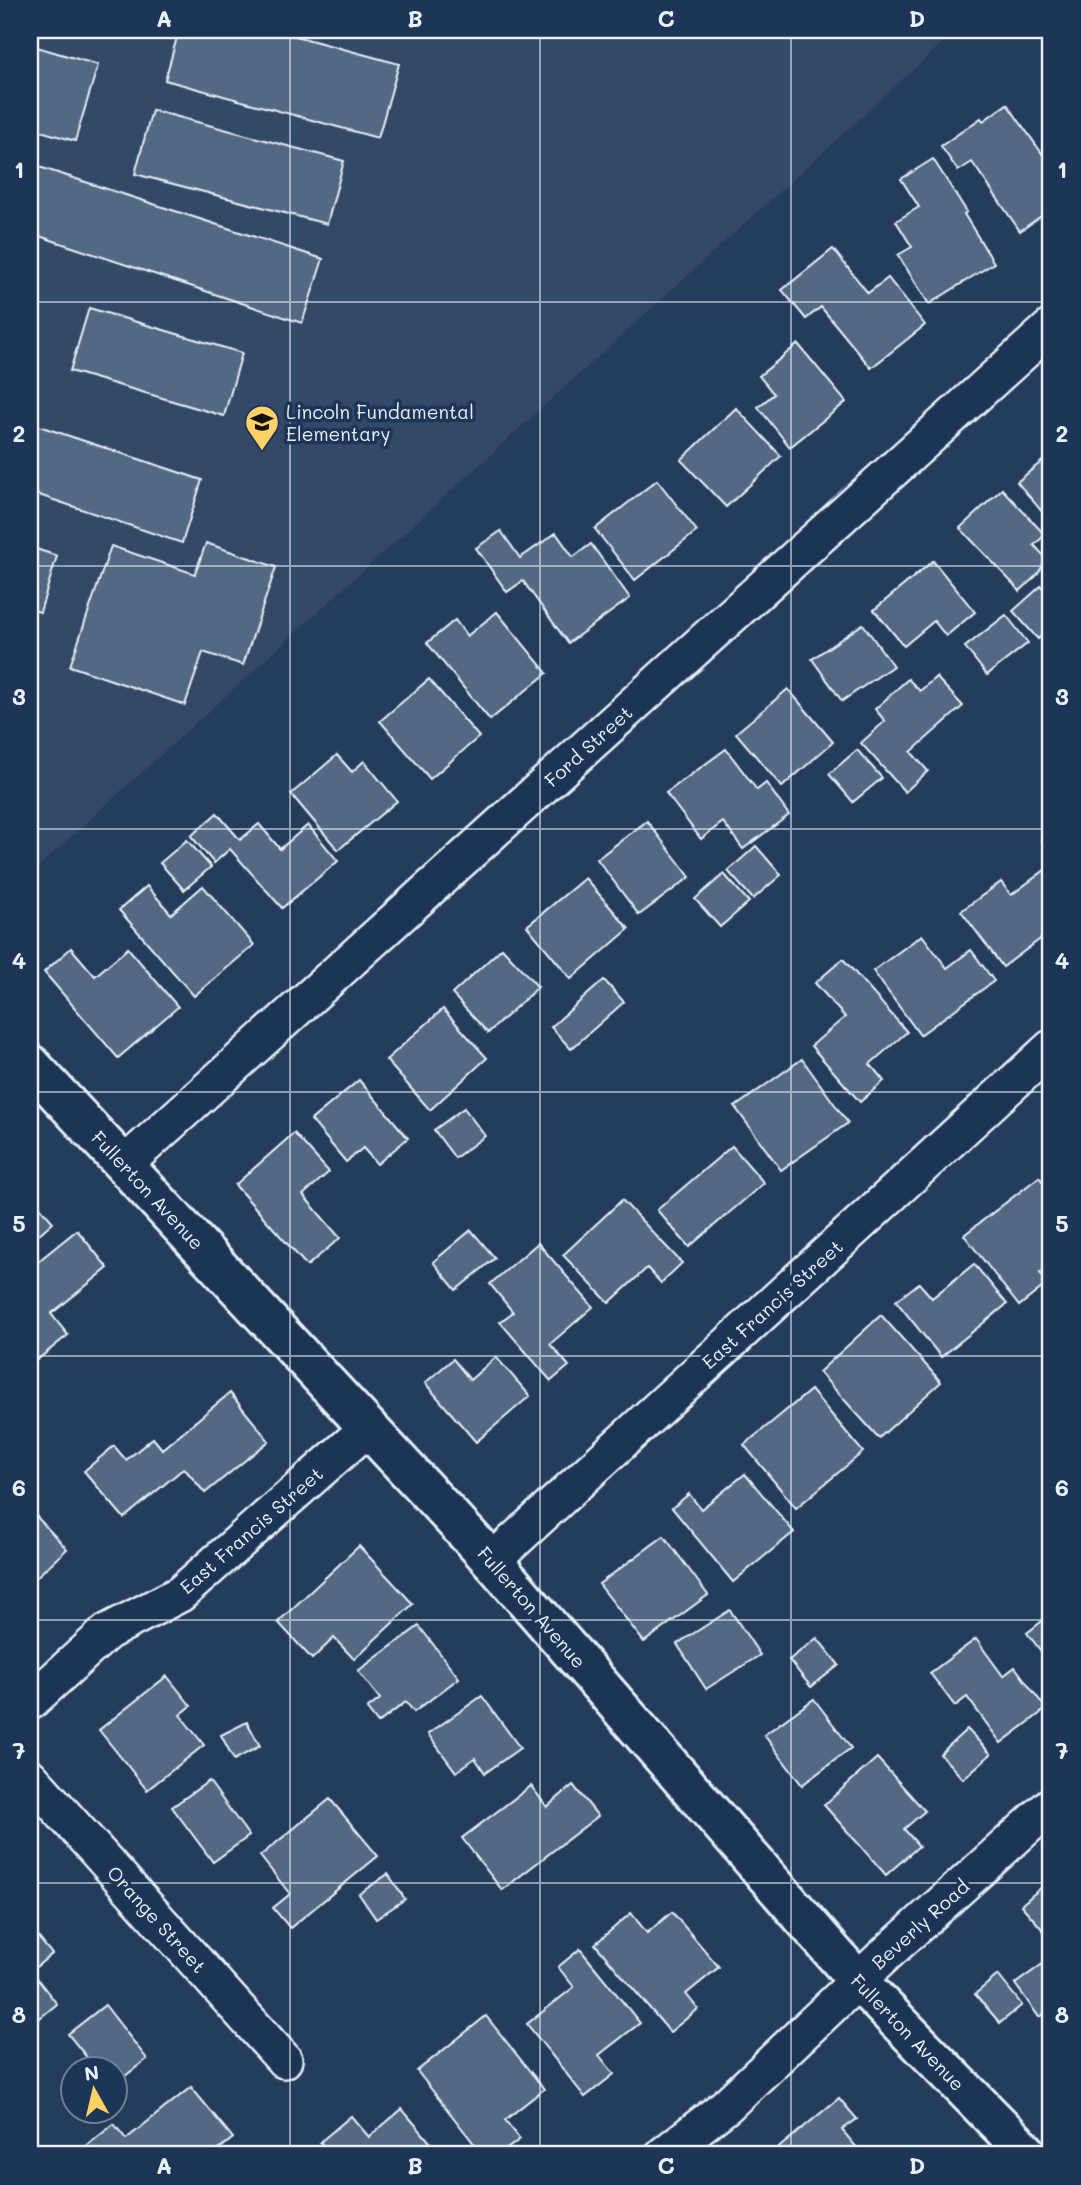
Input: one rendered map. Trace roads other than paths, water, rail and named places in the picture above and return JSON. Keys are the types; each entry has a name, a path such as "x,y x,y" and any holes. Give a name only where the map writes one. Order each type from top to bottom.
{"main road":[{"name":"Fullerton Avenue","path":"30,1064 492,1560 858,1981 1029,2155"}],"street":[{"name":"Ford Street","path":"125,1164 1051,327"},
{"name":"East Francis Street","path":"492,1560 1051,1048"},
{"name":"East Francis Street","path":"30,1702 107,1632 180,1594 368,1428"},
{"name":"Orange Street","path":"30,1777 284,2060"},
{"name":"Beverly Road","path":"663,2155 726,2106 1051,1805"}],"place":[{"name":"Lincoln Fundamental Elementary","path":"262,452"}]}
